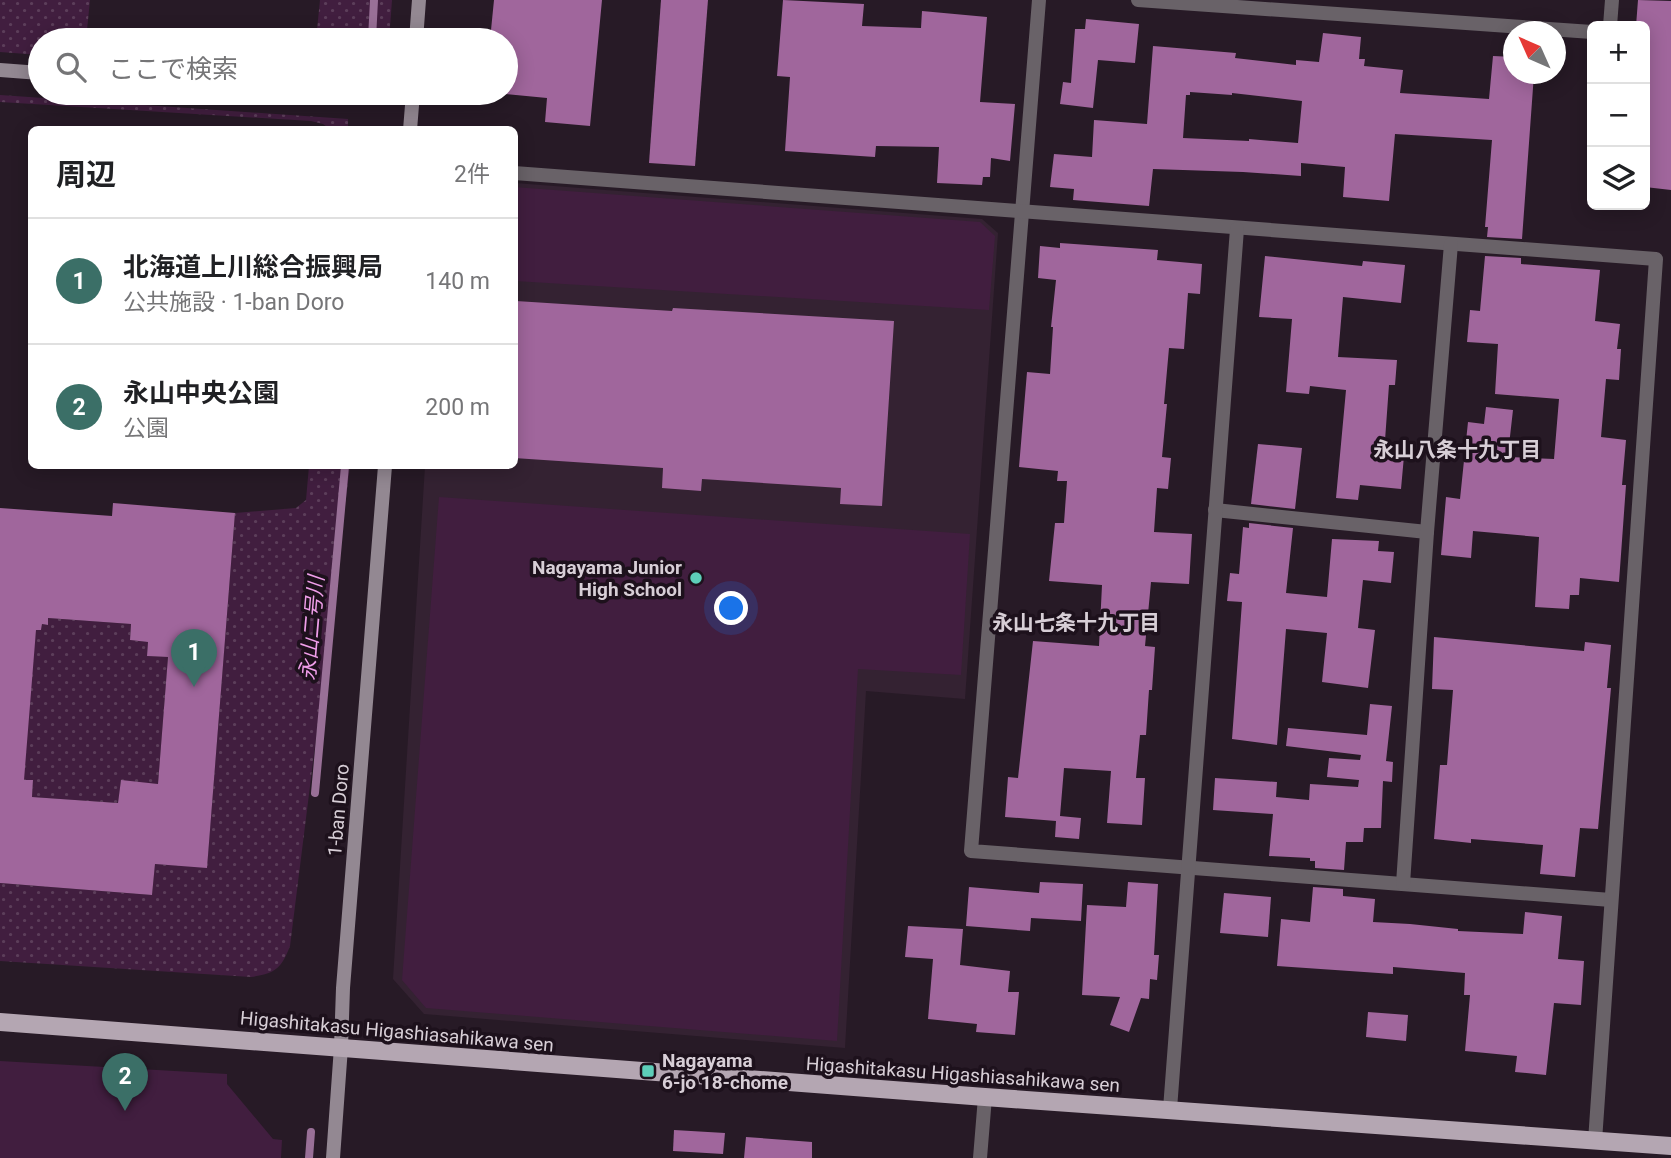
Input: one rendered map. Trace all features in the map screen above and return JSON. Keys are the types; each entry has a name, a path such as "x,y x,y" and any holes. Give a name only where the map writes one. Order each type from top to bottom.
{"main road":[{"name":"Higashitakasu Higashiasahikawa sen","path":"0,1022 1671,1146"}],"street":[{"path":"417,28 419,0"},
{"path":"1039,0 971,851 1611,900"},
{"path":"1138,0 1587,32"},
{"path":"1610,21 1612,0"},
{"path":"0,70 28,72"},
{"path":"410,126 412,105"},
{"path":"518,173 1656,259 1595,1141"},
{"path":"1170,1109 1237,229"},
{"path":"1403,884 1427,532 1451,244"},
{"name":"1-ban Doro","path":"333,1158 343,988 384,469"},
{"path":"1215,510 1427,532"},
{"path":"980,1158 985,1097"}],"shaded area":[{"path":"0,0 90,0 87,28 28,28 28,54 0,52"},
{"path":"320,0 392,0 390,28 317,28"},
{"path":"0,95 28,97 28,104 0,102"},
{"path":"49,105 145,105 348,119 348,126 326,126 311,121"},
{"name":"Nagayama Junior High School","path":"518,183 982,219 998,233 965,699 866,691 845,1048 424,1014 393,979 425,469 518,469"},
{"path":"518,187 980,222 995,236 989,310 518,281"},
{"path":"309,469 350,469 290,946 284,960 276,969 251,977 0,961 0,883 152,895 155,864 207,867 235,513 296,508 306,500"},
{"path":"439,497 970,534 961,675 858,669 837,1041 426,1008 402,980"},
{"path":"48,618 131,624 130,640 148,642 147,656 168,657 158,784 121,781 118,803 32,797 33,781 18,780 36,630 41,630 42,624 48,625"},
{"path":"0,1061 227,1074 227,1084 273,1139 282,1140 281,1158 0,1158"}],"building":[{"path":"494,0 602,0 590,126 545,122 547,98 518,95 518,28 491,28"},
{"path":"661,0 708,0 695,166 649,163"},
{"path":"783,0 864,4 862,26 921,28 922,11 987,17 980,102 1015,104 1010,161 991,158 990,177 983,177 982,185 937,183 939,147 876,146 875,157 785,151 790,77 777,76"},
{"path":"1638,0 1671,1 1671,190 1650,188 1650,21 1636,21"},
{"path":"1086,19 1139,24 1135,63 1098,60 1093,108 1060,104 1063,82 1071,83 1075,29 1085,29"},
{"path":"1323,33 1361,37 1359,59 1365,59 1364,66 1403,70 1400,93 1489,99 1493,56 1503,56 1503,84 1533,84 1522,239 1487,237 1488,227 1485,227 1492,140 1395,134 1389,201 1343,197 1345,167 1301,163 1301,176 1153,169 1149,206 1073,200 1074,189 1050,187 1054,154 1092,157 1094,120 1147,124 1153,46 1236,53 1235,58 1296,65 1296,60 1319,62","holes":["1190,92 1232,93 1302,101 1298,143 1183,138 1186,95 1190,95"]},
{"path":"1060,243 1158,250 1157,260 1202,264 1200,294 1188,293 1184,349 1169,348 1162,457 1171,458 1168,489 1157,488 1154,532 1192,534 1189,584 1151,582 1145,646 1155,647 1152,690 1149,690 1146,735 1140,735 1136,778 1145,778 1142,825 1107,823 1111,771 1064,768 1060,816 1081,818 1079,839 1055,837 1056,821 1005,817 1008,777 1018,778 1033,641 1099,646 1102,585 1049,581 1055,523 1064,523 1067,481 1057,481 1058,471 1019,467 1027,372 1050,374 1056,280 1038,278 1040,246 1060,248"},
{"path":"1265,256 1362,266 1363,261 1405,265 1401,303 1343,297 1338,357 1397,360 1395,385 1389,385 1384,454 1404,456 1401,489 1360,485 1358,500 1336,498 1346,390 1310,386 1309,394 1286,392 1292,319 1259,317"},
{"path":"1485,256 1521,258 1521,264 1600,270 1595,321 1620,324 1617,349 1621,349 1619,380 1606,379 1601,437 1626,440 1622,485 1626,485 1619,582 1580,578 1579,595 1570,595 1569,609 1535,607 1539,537 1473,531 1471,558 1441,555 1446,497 1460,499 1468,422 1484,424 1486,407 1513,410 1508,454 1510,457 1554,459 1559,399 1495,394 1498,344 1467,342 1470,310 1480,311"},
{"path":"518,301 894,321 882,506 840,504 841,488 702,479 701,491 662,488 663,468 518,458"},
{"path":"1258,444 1302,448 1295,509 1251,504"},
{"path":"113,503 235,513 207,868 155,864 152,895 0,883 0,508 112,516","holes":["48,618 131,624 130,640 148,642 147,656 168,657 158,784 121,780 118,803 32,797 33,780 24,780 36,630 41,630 42,624 48,625"]},
{"path":"1249,523 1293,528 1286,593 1327,597 1332,539 1379,541 1378,551 1394,552 1391,583 1363,580 1358,628 1375,630 1368,688 1322,682 1327,633 1286,629 1277,745 1232,739 1242,602 1227,601 1230,573 1239,574 1243,527 1249,528"},
{"path":"1434,637 1584,651 1585,642 1611,645 1607,688 1611,688 1598,829 1580,828 1575,877 1540,874 1543,845 1434,839 1440,765 1447,765 1453,690 1432,689"},
{"path":"1370,704 1392,706 1386,761 1393,762 1392,782 1383,781 1381,828 1364,828 1363,842 1346,842 1344,870 1315,868 1315,861 1310,861 1310,858 1269,856 1273,814 1213,810 1215,778 1277,782 1276,797 1309,800 1310,784 1358,787 1359,780 1327,777 1329,758 1360,760 1361,755 1286,746 1288,728 1367,735"},
{"path":"1040,882 1083,884 1081,921 1031,918 1030,931 966,926 969,887 1039,893"},
{"path":"1128,882 1158,884 1154,955 1159,955 1157,980 1150,979 1149,999 1141,998 1129,1032 1110,1025 1120,997 1082,995 1087,905 1126,907"},
{"path":"1313,887 1343,889 1343,896 1375,899 1373,922 1458,931 1523,934 1525,912 1562,916 1558,959 1584,961 1581,1005 1554,1003 1546,1075 1515,1072 1517,1056 1465,1051 1470,995 1464,995 1465,973 1393,967 1393,974 1277,966 1281,919 1310,922"},
{"path":"1224,893 1271,897 1268,937 1220,933"},
{"path":"908,926 963,929 960,965 1010,971 1008,992 1019,992 1015,1035 976,1032 977,1024 928,1019 933,959 905,957"},
{"path":"1368,1012 1408,1015 1406,1041 1366,1037"},
{"path":"674,1130 725,1133 723,1154 673,1151"},
{"path":"746,1137 812,1142 812,1158 744,1158"}],"waterway":[{"name":"永山二号川","path":"373,28 374,0"},
{"name":"永山二号川","path":"315,793 345,469"},
{"name":"永山二号川","path":"309,1158 311,1132"}],"place":[{"name":"Nagayama Junior High School","path":"696,578"},
{"name":"北海道上川総合振興局","path":"194,687"},
{"name":"Nagayama 6-jo 18-chome","path":"648,1071"},
{"name":"永山中央公園","path":"125,1111"}],"district":[{"name":"永山八条十九丁目","path":"1457,450"},
{"name":"永山七条十九丁目","path":"1076,623"}]}
